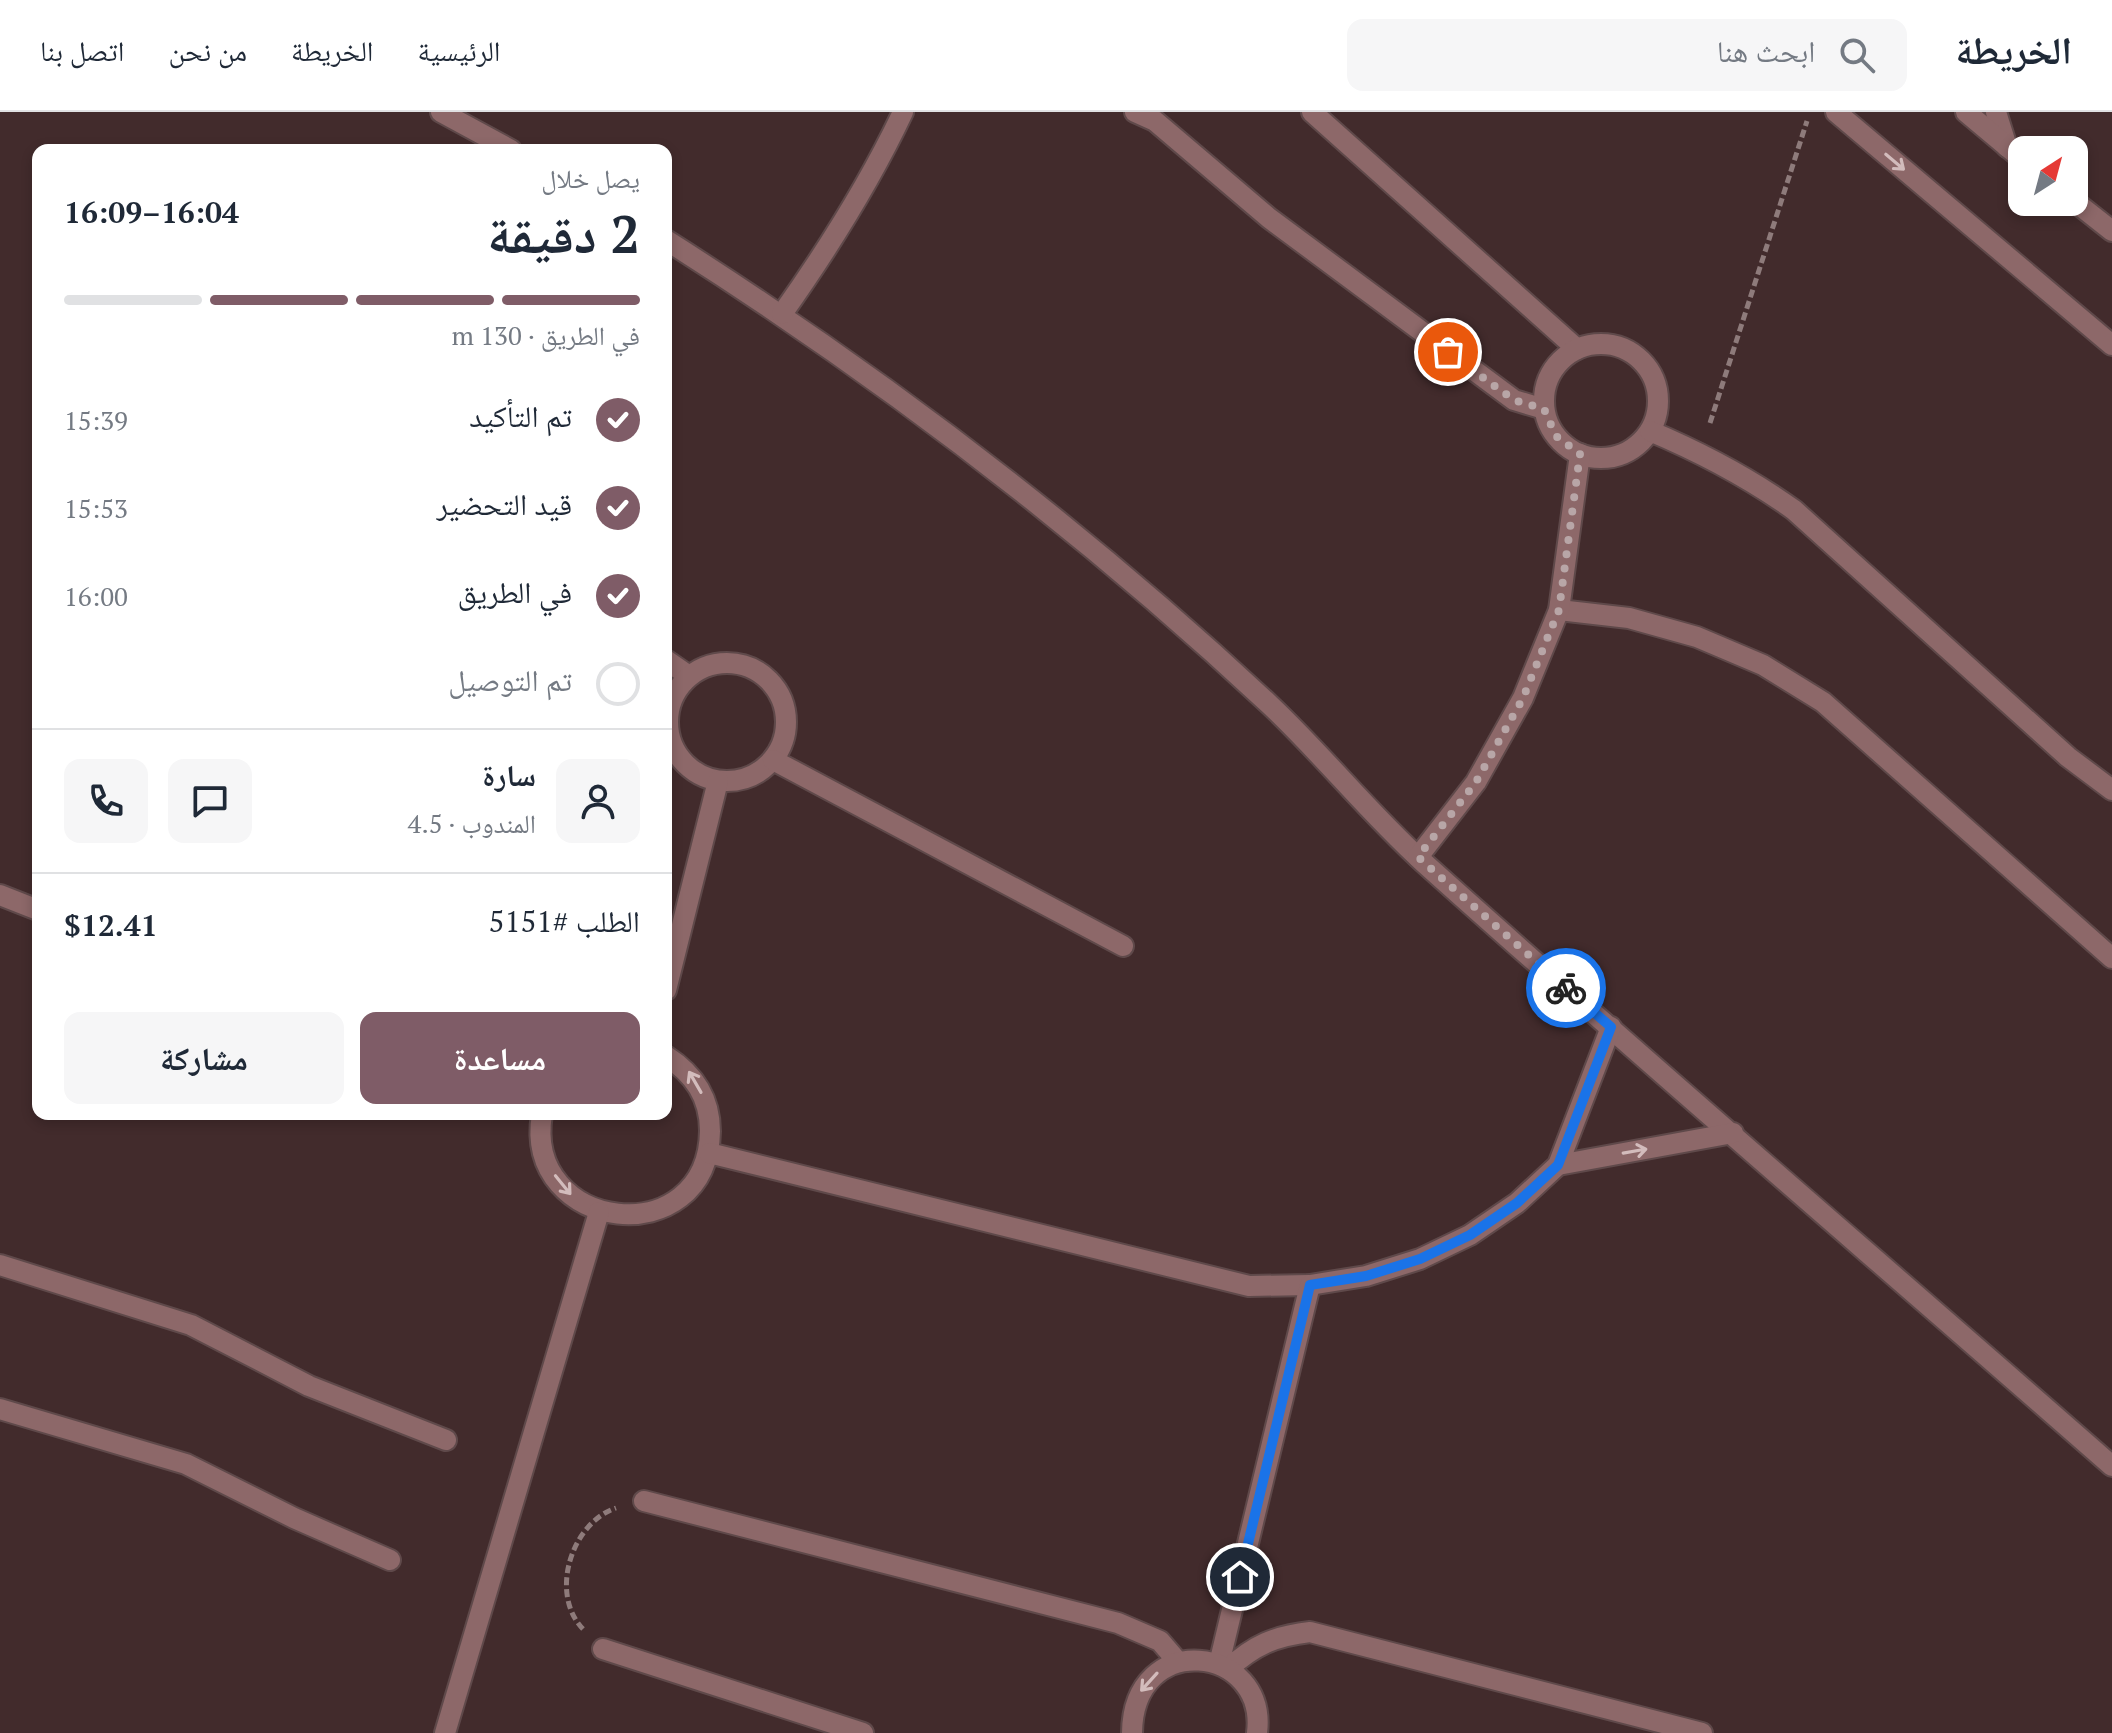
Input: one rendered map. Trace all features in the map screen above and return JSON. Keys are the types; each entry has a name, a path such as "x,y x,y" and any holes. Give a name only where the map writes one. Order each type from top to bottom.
{"street":[{"path":"441,112 500,144"},
{"path":"782,314 833,241 877,165 903,112"},
{"path":"1135,112 1155,121 1269,218 1507,395 1544,409"},
{"path":"1312,112 1577,349"},
{"path":"1836,112 2112,345"},
{"path":"1966,112 2008,147"},
{"path":"1996,112 2008,138"},
{"path":"2088,212 2112,231"},
{"path":"672,244 782,314 954,436 1118,568 1273,708 1418,857 2112,1466"},
{"path":"1594,344 1613,346 1629,352 1643,364 1658,396 1650,431 1627,452 1612,458 1580,454 1556,436 1544,409 1544,391 1551,373 1577,349 1594,344"},
{"path":"1650,431 1701,452 1750,479 1794,510 2056,747 2112,790"},
{"path":"1418,857 1484,768 1523,698 1559,610 1580,454"},
{"path":"1559,610 1629,618 1697,637 1763,665 1823,702 2112,958"},
{"path":"672,664 689,676"},
{"path":"672,700 689,676 711,665 736,664 759,673 777,690 785,713 784,738 773,760 749,778 718,781 691,770 672,749"},
{"path":"773,760 1123,946"},
{"path":"672,966 718,781"},
{"path":"0,895 32,908"},
{"path":"709,1153 1249,1286 1310,1285 1366,1276 1420,1259 1470,1235 1506,1211 1558,1165 1611,1027"},
{"path":"541,1120 539,1133 547,1166 569,1195 599,1212 627,1216 654,1212 679,1198 698,1178 709,1153 710,1109 689,1071 672,1060"},
{"path":"1558,1165 1733,1133"},
{"path":"445,1733 599,1212"},
{"path":"0,1265 191,1325 309,1386 446,1440"},
{"path":"1223,1667 1310,1285"},
{"path":"0,1409 186,1464 294,1518 390,1560"},
{"path":"644,1501 1118,1623 1160,1641 1178,1662"},
{"path":"1223,1667 1250,1648 1279,1635 1310,1632 1702,1733"},
{"path":"603,1649 863,1733"},
{"path":"1132,1733 1133,1711 1141,1689 1157,1672 1178,1662 1199,1660 1223,1667 1243,1682 1254,1700 1257,1733"}],"path":[{"path":"1701,452 1809,112"},
{"path":"603,1649 579,1625 566,1593 569,1559 584,1530 611,1509 644,1501"}],"way so far":[{"path":"1448,352 1514,400 1544,409 1556,436 1566,447 1580,454 1559,610 1523,698 1476,782 1418,857 1566,988"}],"route":[{"path":"1240,1577 1310,1285 1366,1276 1420,1259 1470,1235 1517,1203 1558,1165 1611,1027 1566,988"}]}
